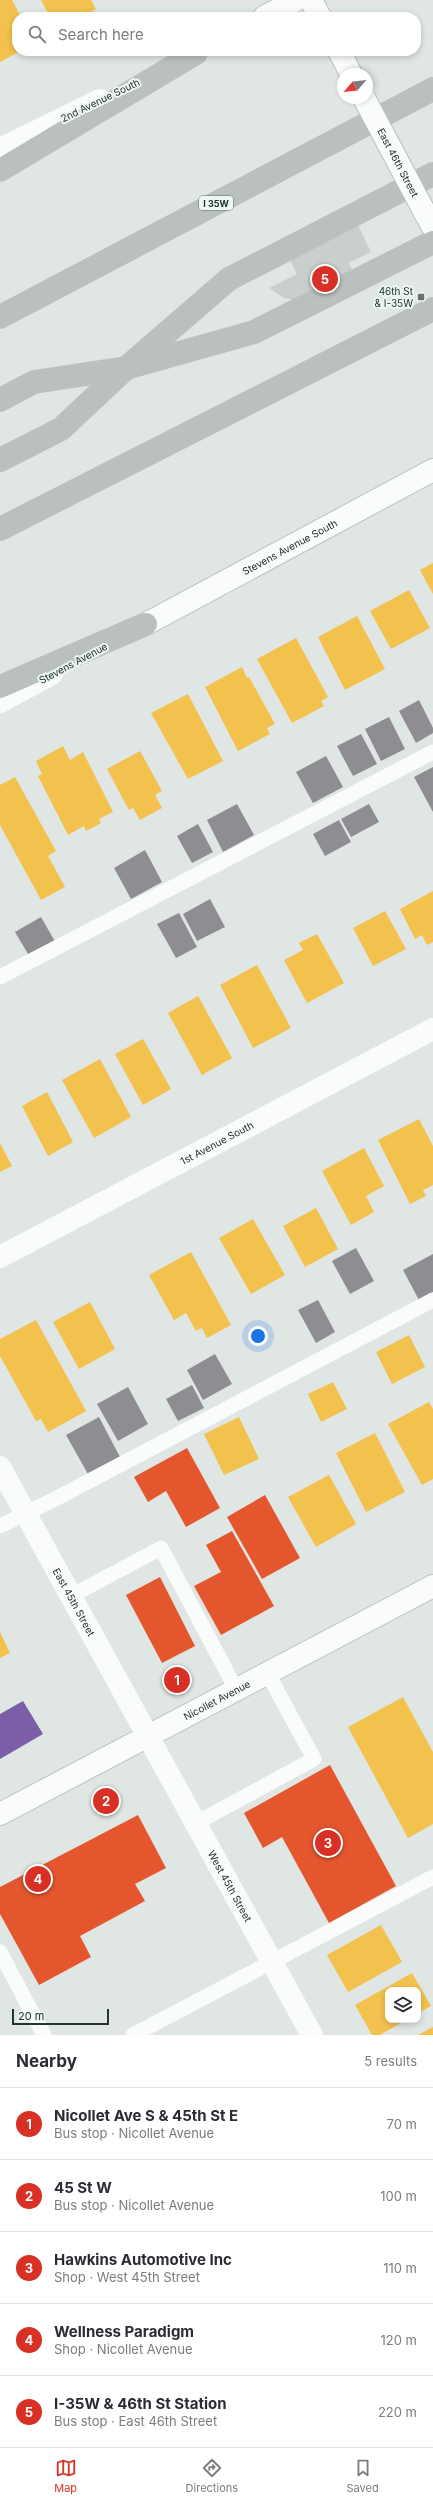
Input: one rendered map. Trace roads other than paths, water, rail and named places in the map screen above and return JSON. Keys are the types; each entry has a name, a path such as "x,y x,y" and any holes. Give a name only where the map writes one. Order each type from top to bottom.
{"highway":[{"path":"0,170 191,56"},
{"name":"I 35W","path":"0,317 433,88"},
{"path":"0,460 61,429 126,368 230,279 433,174"},
{"path":"0,400 34,382 126,368 254,332 433,242"},
{"path":"0,529 433,309"},
{"path":"0,687 146,624"}],"street":[{"path":"273,12 296,0"},
{"path":"311,0 317,12"},
{"name":"2nd Avenue South","path":"0,149 190,56"},
{"path":"342,56 348,68"},
{"name":"East 46th Street","path":"367,104 433,227"},
{"name":"Stevens Avenue South","path":"146,624 433,470"},
{"name":"Stevens Avenue","path":"0,702 146,624"},
{"name":"1st Avenue South","path":"0,1257 433,1029"},
{"name":"East 45th Street","path":"0,1467 148,1737"},
{"name":"Nicollet Avenue","path":"0,1814 237,1691 433,1586"},
{"name":"West 45th Street","path":"148,1737 312,2035"}],"lane":[{"path":"0,977 433,752"},
{"path":"0,1526 57,1498 433,1300"},
{"path":"71,1596 160,1548 237,1691"},
{"path":"196,1823 314,1759 268,1674"},
{"path":"133,2035 433,1877"},
{"path":"0,1952 44,2035"}],"place":[{"name":"I-35W & 46th St Station","path":"325,279"},
{"name":"46th St & I-35W","path":"421,297"},
{"name":"Nicollet Ave S & 45th St E","path":"177,1680"},
{"name":"45 St W","path":"106,1801"},
{"name":"Hawkins Automotive Inc","path":"328,1843"},
{"name":"Wellness Paradigm","path":"38,1879"}]}
